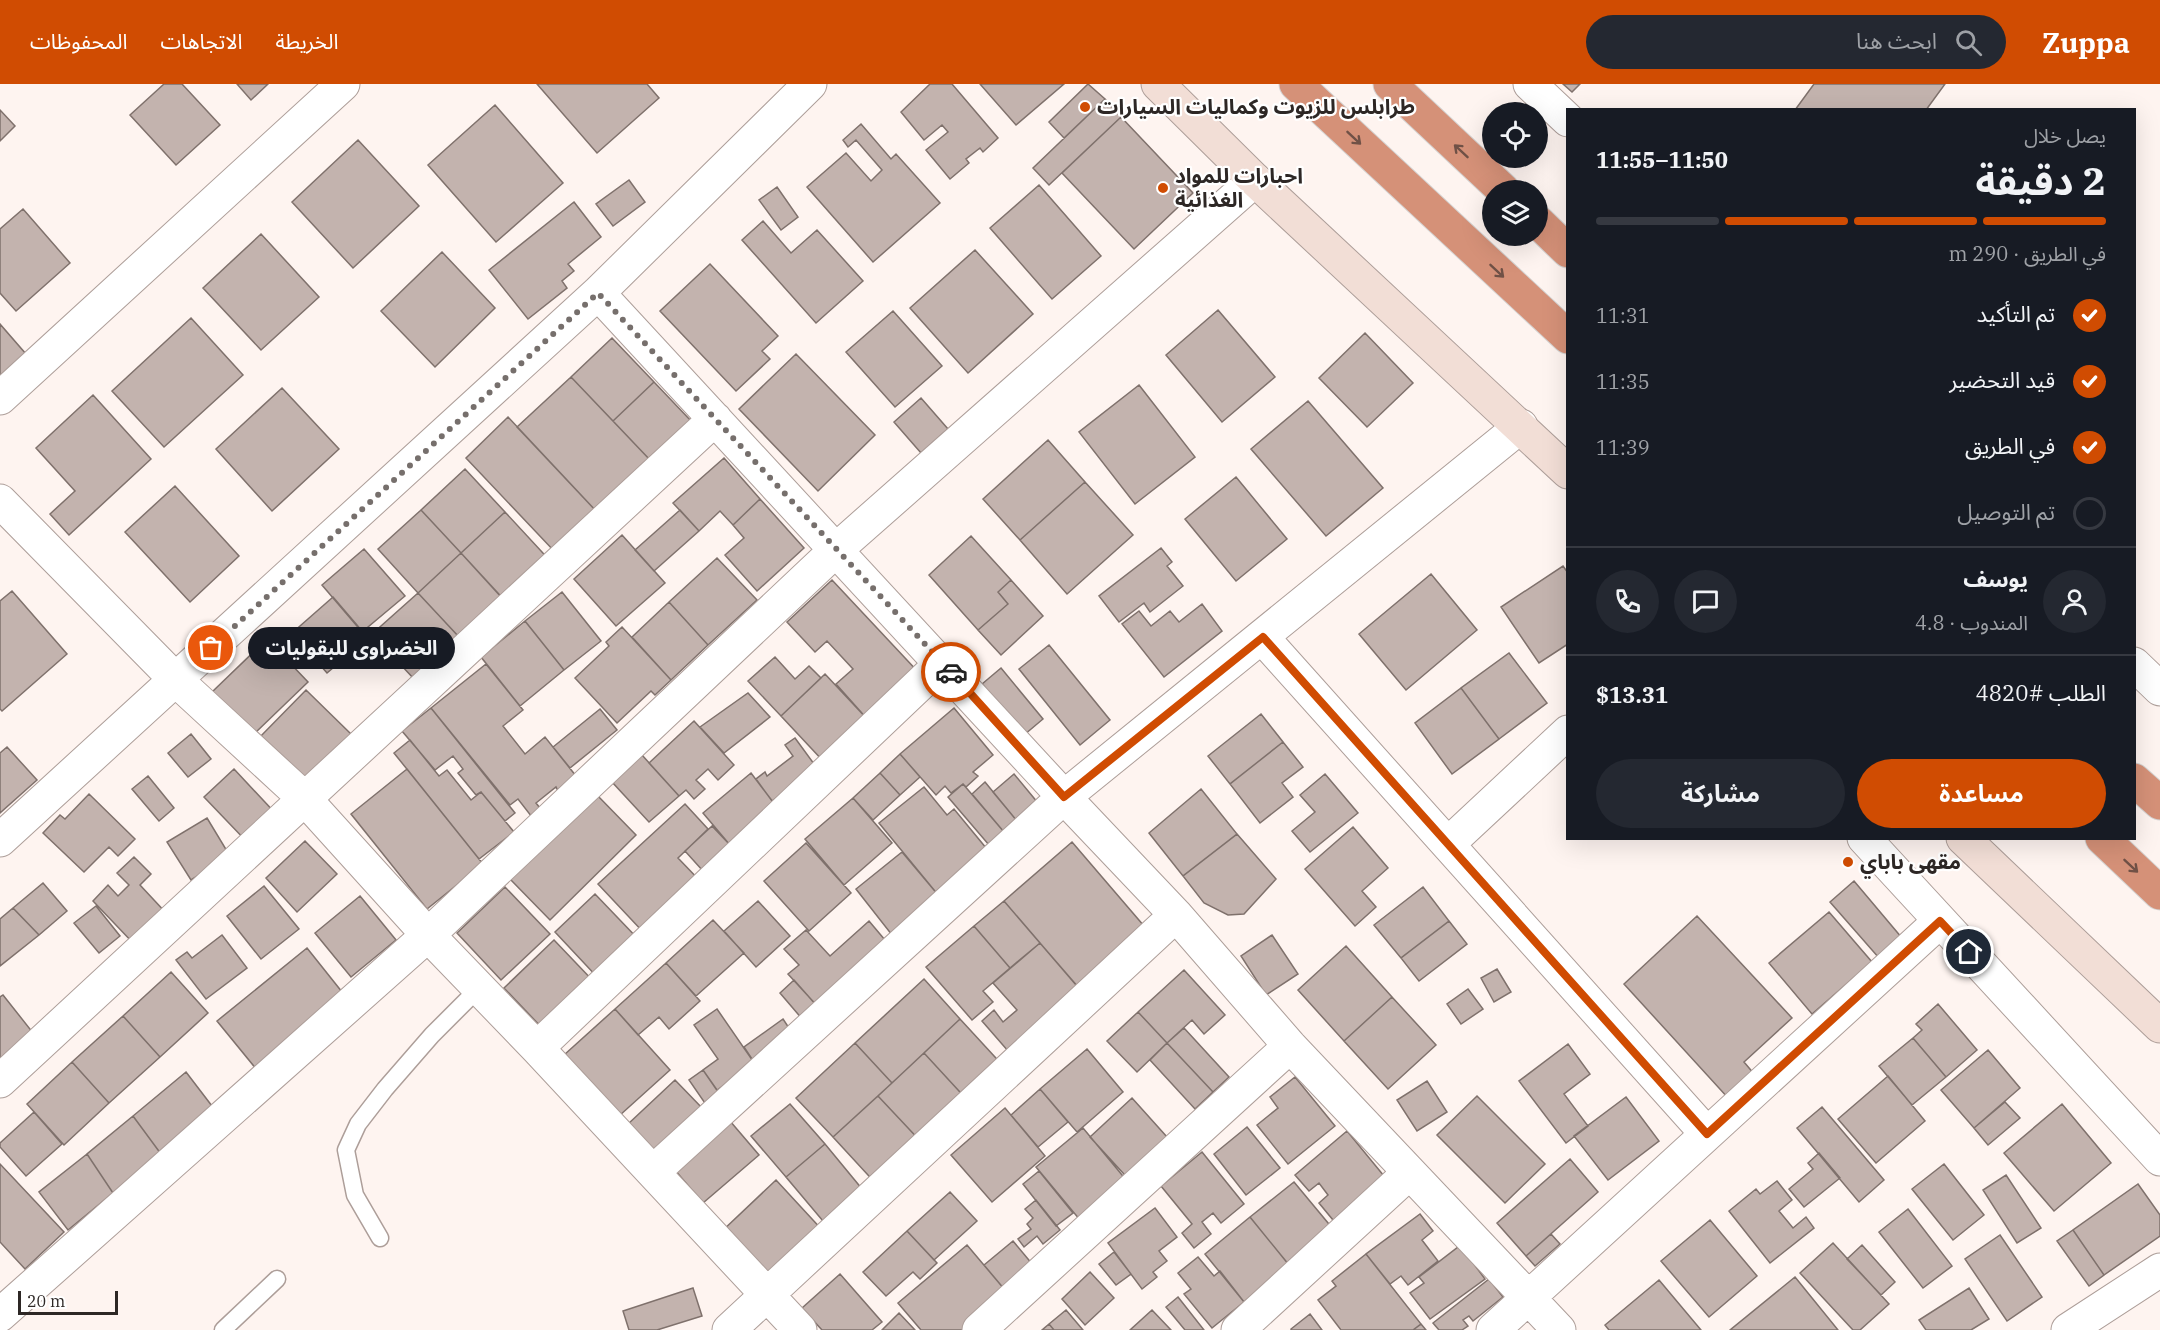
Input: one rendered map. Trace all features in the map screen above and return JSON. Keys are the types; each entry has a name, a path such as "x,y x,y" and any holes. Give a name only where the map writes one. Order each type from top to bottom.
{"highway":[{"path":"1296,84 1566,335"},
{"path":"1390,84 1492,180"},
{"path":"1548,231 1566,248"},
{"path":"2136,782 2160,803"},
{"path":"2104,840 2160,893"}],"street":[{"path":"0,399 343,84"},
{"path":"0,840 598,293 810,84"},
{"path":"1158,84 1255,180 1566,470"},
{"path":"1530,84 1566,118"},
{"path":"5,1317 428,935 837,549 1255,180"},
{"path":"598,293 1176,915 1290,1046 1559,1330"},
{"path":"0,1081 716,419"},
{"path":"653,1172 1064,797 1521,426"},
{"path":"0,501 176,680 304,798 428,935 537,1048 800,1330"},
{"path":"1263,637 1707,1134"},
{"path":"537,1048 942,663"},
{"path":"2136,666 2160,689"},
{"path":"1448,844 1566,734"},
{"path":"1866,840 2160,1159"},
{"path":"1965,840 2160,1026"},
{"path":"729,1330 1176,915"},
{"path":"1493,1330 1940,921"},
{"path":"979,1330 1290,1046"},
{"path":"1238,1330 1409,1173"},
{"path":"2068,1330 2160,1270"}],"lane":[{"path":"380,1238 355,1195 346,1150 358,1124 385,1089 432,1035 479,988"},
{"path":"223,1330 277,1279"}],"building":[{"path":"164,84 182,84 220,125 176,165 130,115"},
{"path":"237,84 268,84 251,100"},
{"path":"537,84 647,84 659,98 597,153"},
{"path":"930,84 952,84 998,138 983,152 980,148 966,159 969,163 950,179 926,150 948,132 942,125 924,140 901,112"},
{"path":"980,84 1064,84 1016,125"},
{"path":"1088,84 1105,99 1064,138 1049,122"},
{"path":"1563,84 1580,84 1572,92"},
{"path":"1814,84 1945,84 1927,108 1796,108"},
{"path":"1105,99 1121,117 1049,185 1033,168"},
{"path":"495,105 563,183 496,242 428,165"},
{"path":"0,110 15,126 0,141"},
{"path":"1121,117 1193,193 1134,249 1062,173"},
{"path":"861,124 891,159 896,154 940,203 873,262 807,187 846,153 871,181 882,170 856,140 848,147 843,140"},
{"path":"358,140 419,206 353,268 292,202"},
{"path":"629,180 645,202 613,226 596,204"},
{"path":"1039,185 1101,256 1052,299 990,228"},
{"path":"777,187 798,217 781,230 759,200"},
{"path":"574,202 601,237 568,264 574,271 562,281 567,288 528,319 489,270"},
{"path":"23,209 70,263 16,311 0,293 0,229"},
{"path":"763,221 791,253 817,230 863,281 816,323 742,240"},
{"path":"261,234 319,297 261,350 203,288"},
{"path":"975,250 1033,314 968,373 910,308"},
{"path":"442,252 495,308 435,367 381,311"},
{"path":"710,264 778,336 762,351 770,359 736,391 660,311"},
{"path":"1218,310 1275,377 1222,422 1166,355"},
{"path":"893,311 942,366 895,407 846,352"},
{"path":"191,318 243,375 164,447 112,391"},
{"path":"0,324 26,354 0,376"},
{"path":"1365,333 1413,383 1367,427 1319,378"},
{"path":"612,338 654,382 613,421 571,377"},
{"path":"796,354 875,435 818,491 739,409"},
{"path":"571,377 651,461 597,512 517,427"},
{"path":"654,382 692,422 651,461 613,421"},
{"path":"1139,385 1195,457 1135,504 1079,432"},
{"path":"282,388 339,449 272,511 216,449"},
{"path":"93,395 151,459 69,535 50,514 75,491 36,448"},
{"path":"921,398 948,429 921,453 894,422"},
{"path":"1308,401 1383,488 1326,536 1251,449"},
{"path":"508,417 597,512 555,552 466,458"},
{"path":"1048,440 1085,482 1020,540 983,499"},
{"path":"724,458 760,499 733,525 720,511 699,531 673,503"},
{"path":"465,469 505,512 461,553 421,510"},
{"path":"1236,477 1287,539 1236,581 1185,519"},
{"path":"1085,482 1133,535 1067,594 1020,540"},
{"path":"175,486 239,556 190,602 125,532"},
{"path":"760,499 804,548 757,591 725,555 744,538 733,525"},
{"path":"421,510 461,553 418,593 378,549"},
{"path":"680,510 699,531 654,571 635,550"},
{"path":"505,512 554,565 510,606 461,553"},
{"path":"622,535 665,583 616,626 574,579"},
{"path":"971,536 1011,580 998,592 1008,604 978,630 929,575"},
{"path":"1161,548 1172,562 1167,566 1183,586 1150,612 1144,603 1119,622 1099,596"},
{"path":"364,549 405,596 362,632 322,585"},
{"path":"461,553 502,598 459,637 418,593"},
{"path":"717,558 757,600 708,645 669,602"},
{"path":"1563,566 1566,570 1566,645 1539,663 1501,607"},
{"path":"1431,574 1477,630 1406,690 1359,634"},
{"path":"832,580 920,674 869,721 836,684 853,669 827,641 815,652 787,622"},
{"path":"1011,580 1043,616 1001,655 978,630 1008,604 998,592"},
{"path":"12,591 67,654 2,711 0,709 0,601"},
{"path":"562,592 601,641 564,670 525,621"},
{"path":"418,593 459,637 414,679 372,634"},
{"path":"333,597 368,638 327,673 292,633"},
{"path":"669,602 708,645 671,680 632,637"},
{"path":"1202,604 1222,631 1164,677 1122,624 1139,611 1151,626 1170,611 1179,622"},
{"path":"525,621 564,670 520,706 481,657"},
{"path":"622,627 671,680 655,695 651,691 617,723 575,678 609,646 606,642"},
{"path":"267,639 308,682 253,735 212,692"},
{"path":"1049,645 1110,720 1080,745 1019,669"},
{"path":"1509,653 1547,703 1499,739 1461,688"},
{"path":"775,657 795,679 809,666 821,678 781,716 748,681"},
{"path":"486,664 523,710 503,726 525,754 545,737 576,776 558,791 556,787 536,803 544,813 535,821 518,799 510,805 431,708"},
{"path":"1001,668 1043,719 1024,735 982,684"},
{"path":"825,674 869,721 825,763 781,716"},
{"path":"1461,688 1499,739 1452,774 1415,723"},
{"path":"306,690 352,735 300,787 255,742"},
{"path":"748,693 770,717 724,753 700,727"},
{"path":"431,708 515,813 505,821 481,792 476,795 458,773 463,769 453,756 435,770 402,731"},
{"path":"954,708 993,755 973,772 978,776 966,787 963,784 951,793 945,786 936,795 900,754"},
{"path":"600,709 617,730 570,768 553,747"},
{"path":"1261,714 1283,742 1230,784 1208,756"},
{"path":"694,721 734,765 718,780 708,769 696,780 705,789 694,799 686,790 679,796 649,763"},
{"path":"191,734 211,759 188,777 168,753"},
{"path":"795,738 817,768 772,801 756,779 765,772 767,776 793,756 785,745"},
{"path":"410,740 439,776 447,770 471,800 481,792 514,832 479,859 394,753"},
{"path":"1283,742 1303,767 1282,783 1293,797 1260,823 1230,784"},
{"path":"7,747 37,780 0,813 0,753"},
{"path":"900,754 920,777 900,795 880,773"},
{"path":"642,755 679,796 649,822 612,782"},
{"path":"234,769 277,815 248,843 204,797"},
{"path":"407,769 483,864 427,909 351,814"},
{"path":"751,773 776,806 730,845 703,813"},
{"path":"880,773 900,795 873,820 853,798"},
{"path":"1014,774 1038,803 1017,821 993,792"},
{"path":"1325,774 1358,813 1310,852 1292,831 1315,812 1300,795"},
{"path":"148,776 174,808 159,821 132,789"},
{"path":"985,782 1017,821 1004,832 972,794"},
{"path":"963,784 1004,832 989,845 948,797"},
{"path":"924,787 947,815 954,809 991,854 939,896 879,823"},
{"path":"1201,789 1237,834 1183,876 1149,833"},
{"path":"89,794 135,839 118,856 109,847 84,872 43,833 60,815 65,819"},
{"path":"596,794 636,835 550,920 510,879"},
{"path":"853,798 892,843 844,885 805,839"},
{"path":"685,804 708,829 678,858 701,882 645,934 598,884"},
{"path":"207,818 230,856 191,880 167,842"},
{"path":"712,826 730,845 703,871 685,851"},
{"path":"1353,827 1388,868 1362,891 1376,907 1355,926 1305,869"},
{"path":"1237,834 1276,879 1244,914 1228,915 1204,903 1183,876"},
{"path":"305,841 337,874 297,912 266,878"},
{"path":"1072,842 1150,933 1082,992 1004,901"},
{"path":"806,843 851,893 809,931 764,881"},
{"path":"902,852 939,896 892,935 856,889"},
{"path":"134,857 151,874 140,885 167,914 135,945 93,901 108,885 118,896 129,885 117,873"},
{"path":"1854,881 1902,938 1879,958 1830,902"},
{"path":"43,883 67,911 39,935 13,908"},
{"path":"264,886 299,929 261,959 227,916"},
{"path":"505,887 550,934 501,980 457,933"},
{"path":"1423,887 1449,921 1401,958 1374,925"},
{"path":"595,894 640,941 599,979 555,932"},
{"path":"360,896 396,940 351,977 315,933"},
{"path":"758,901 790,936 756,967 724,931"},
{"path":"1004,901 1040,943 1010,968 974,926"},
{"path":"96,906 120,936 99,953 74,923"},
{"path":"13,908 39,935 0,966 0,919"},
{"path":"1829,912 1872,962 1812,1014 1769,963"},
{"path":"1697,916 1792,1018 1744,1062 1755,1075 1729,1099 1624,984"},
{"path":"713,920 744,953 696,996 666,963"},
{"path":"869,921 890,946 820,1009 788,974 799,965 784,949 806,930 830,956"},
{"path":"1449,921 1467,944 1419,981 1401,958"},
{"path":"974,926 1010,968 983,991 993,1002 972,1020 926,967"},
{"path":"222,935 247,968 206,999 176,960 187,952 192,958"},
{"path":"1272,935 1298,974 1266,995 1241,956"},
{"path":"554,940 596,984 546,1032 504,988"},
{"path":"1040,943 1085,995 1015,1059 982,1021 994,1010 1003,1022 1017,1010 993,983"},
{"path":"1346,946 1392,997 1344,1041 1298,990"},
{"path":"307,948 346,997 257,1070 217,1021"},
{"path":"666,963 700,1001 669,1029 659,1017 638,1035 615,1009"},
{"path":"1497,969 1511,992 1494,1002 1481,978"},
{"path":"1184,970 1225,1015 1204,1034 1192,1020 1167,1043 1138,1012"},
{"path":"171,972 208,1013 160,1057 123,1016"},
{"path":"924,979 960,1019 892,1083 855,1043"},
{"path":"794,980 824,1014 809,1027 780,993"},
{"path":"1468,989 1483,1009 1461,1024 1447,1004"},
{"path":"3,995 41,1043 0,1075 0,997"},
{"path":"1392,997 1436,1045 1388,1089 1344,1041"},
{"path":"1938,1004 1977,1050 1946,1077 1913,1038 1922,1030 1916,1024"},
{"path":"615,1009 670,1070 619,1116 564,1055"},
{"path":"717,1009 755,1064 717,1090 703,1070 718,1059 694,1025"},
{"path":"1138,1012 1167,1043 1137,1072 1107,1041"},
{"path":"123,1016 160,1057 109,1103 72,1062"},
{"path":"783,1019 793,1034 754,1062 744,1047"},
{"path":"960,1019 1006,1069 970,1103 924,1053"},
{"path":"1184,1028 1229,1077 1213,1092 1167,1043"},
{"path":"1913,1038 1946,1077 1912,1105 1879,1066"},
{"path":"855,1043 892,1083 833,1137 796,1098"},
{"path":"1167,1043 1213,1092 1195,1109 1150,1060"},
{"path":"1568,1044 1590,1074 1564,1094 1588,1126 1566,1143 1519,1081"},
{"path":"1087,1049 1123,1092 1077,1132 1040,1089"},
{"path":"1988,1050 2020,1088 1974,1128 1941,1090"},
{"path":"924,1053 970,1103 924,1145 878,1096"},
{"path":"72,1062 109,1103 64,1145 27,1104"},
{"path":"703,1070 723,1099 709,1109 689,1080"},
{"path":"186,1072 215,1110 161,1154 133,1116"},
{"path":"1888,1076 1925,1121 1876,1163 1838,1119"},
{"path":"1295,1077 1335,1126 1288,1164 1257,1125 1278,1108 1270,1097"},
{"path":"675,1080 704,1110 656,1156 627,1125"},
{"path":"1427,1081 1447,1112 1417,1131 1397,1100"},
{"path":"1040,1089 1068,1122 1038,1147 1011,1115"},
{"path":"878,1096 924,1145 879,1187 833,1137"},
{"path":"1477,1096 1545,1164 1505,1203 1437,1135"},
{"path":"1626,1097 1659,1141 1608,1180 1574,1136"},
{"path":"1132,1098 1176,1147 1134,1185 1090,1137"},
{"path":"2005,1102 2020,1118 1988,1145 1974,1128"},
{"path":"790,1104 825,1144 786,1177 751,1136"},
{"path":"2062,1104 2111,1163 2054,1211 2004,1153"},
{"path":"1822,1107 1884,1180 1859,1202 1797,1128"},
{"path":"1005,1108 1045,1156 992,1202 951,1155"},
{"path":"34,1112 62,1144 26,1176 0,1147 0,1143"},
{"path":"133,1116 161,1154 113,1193 87,1154"},
{"path":"730,1121 759,1155 703,1203 674,1169"},
{"path":"1247,1127 1280,1168 1246,1195 1214,1154"},
{"path":"1083,1128 1127,1181 1080,1220 1036,1167"},
{"path":"1347,1131 1384,1176 1338,1226 1319,1203 1328,1195 1319,1183 1309,1191 1295,1175"},
{"path":"825,1144 867,1195 828,1227 786,1177"},
{"path":"1202,1152 1244,1204 1221,1223 1213,1213 1202,1222 1211,1234 1194,1248 1182,1233 1192,1224 1161,1186"},
{"path":"1819,1153 1840,1178 1804,1207 1789,1189 1813,1169 1808,1163"},
{"path":"87,1154 113,1193 68,1230 39,1192"},
{"path":"1570,1159 1598,1192 1526,1256 1497,1223"},
{"path":"0,1164 64,1232 25,1269 0,1242"},
{"path":"1944,1164 1984,1215 1953,1240 1912,1189"},
{"path":"1039,1171 1073,1213 1056,1226 1023,1184"},
{"path":"2006,1175 2041,1228 2017,1243 1983,1190"},
{"path":"776,1180 824,1232 768,1284 720,1233"},
{"path":"1777,1181 1792,1200 1779,1211 1793,1228 1806,1217 1814,1228 1770,1263 1729,1211 1756,1189 1760,1194"},
{"path":"1294,1182 1333,1229 1289,1265 1250,1217"},
{"path":"2138,1184 2160,1215 2160,1236 2104,1275 2073,1230"},
{"path":"950,1192 977,1221 934,1260 907,1231"},
{"path":"1036,1200 1060,1230 1043,1244 1037,1236 1024,1247 1018,1239 1031,1229 1027,1224 1033,1218 1025,1209"},
{"path":"1155,1208 1177,1237 1159,1251 1167,1261 1153,1272 1157,1277 1142,1289 1108,1243"},
{"path":"1908,1209 1952,1266 1923,1288 1879,1232"},
{"path":"1420,1214 1433,1231 1422,1240 1438,1261 1408,1285 1401,1276 1390,1284 1366,1254"},
{"path":"1250,1217 1289,1265 1244,1302 1205,1254"},
{"path":"1710,1220 1757,1276 1709,1317 1661,1261"},
{"path":"2073,1230 2104,1275 2089,1286 2057,1241"},
{"path":"907,1231 937,1263 920,1279 913,1272 886,1296 863,1272"},
{"path":"1551,1234 1560,1244 1535,1266 1526,1256"},
{"path":"2000,1235 2042,1297 2007,1321 1965,1259"},
{"path":"1013,1241 1033,1265 1005,1290 984,1265"},
{"path":"1833,1243 1889,1304 1860,1330 1853,1330 1800,1273"},
{"path":"1462,1244 1485,1279 1430,1319 1410,1293 1424,1283 1419,1277"},
{"path":"967,1245 1010,1296 970,1330 921,1330 898,1303"},
{"path":"1862,1245 1895,1282 1881,1295 1847,1259"},
{"path":"1114,1252 1131,1274 1116,1285 1099,1264"},
{"path":"1366,1254 1421,1324 1413,1330 1341,1330 1318,1300 1336,1286 1332,1281"},
{"path":"1198,1257 1214,1276 1220,1271 1244,1302 1212,1328 1184,1294 1191,1289 1178,1273"},
{"path":"1090,1272 1114,1298 1085,1325 1062,1299"},
{"path":"840,1274 882,1322 872,1330 822,1330 802,1308"},
{"path":"1795,1277 1838,1330 1730,1330"},
{"path":"1489,1279 1503,1297 1473,1321 1469,1316 1463,1320 1468,1326 1462,1330 1439,1330 1433,1323"},
{"path":"1659,1280 1701,1330 1609,1330 1605,1325"},
{"path":"693,1288 702,1316 657,1330 629,1330 623,1311"},
{"path":"1969,1288 1989,1319 1971,1330 1926,1330 1919,1320"},
{"path":"1178,1297 1204,1330 1185,1330 1166,1307"},
{"path":"1066,1310 1083,1330 1054,1330 1049,1324"},
{"path":"1152,1310 1171,1330 1130,1330"},
{"path":"899,1313 915,1330 882,1330"},
{"path":"1310,1314 1322,1330 1291,1330 1291,1329"},
{"path":"1049,1324 1054,1330 1042,1330"},
{"path":"1421,1324 1426,1330 1413,1330"}],"way so far":[{"path":"211,648 598,293 951,672"}],"place":[{"name":"طرابلس للزيوت وكماليات السيارات","path":"1085,107"},
{"name":"احبارات للمواد الغذائية","path":"1163,188"},
{"name":"الخضراوى للبقوليات","path":"211,648"},
{"name":"مقهى باباي","path":"1848,862"}],"route":[{"path":"951,672 1064,797 1263,637 1707,1134 1940,921 1969,952"}]}
